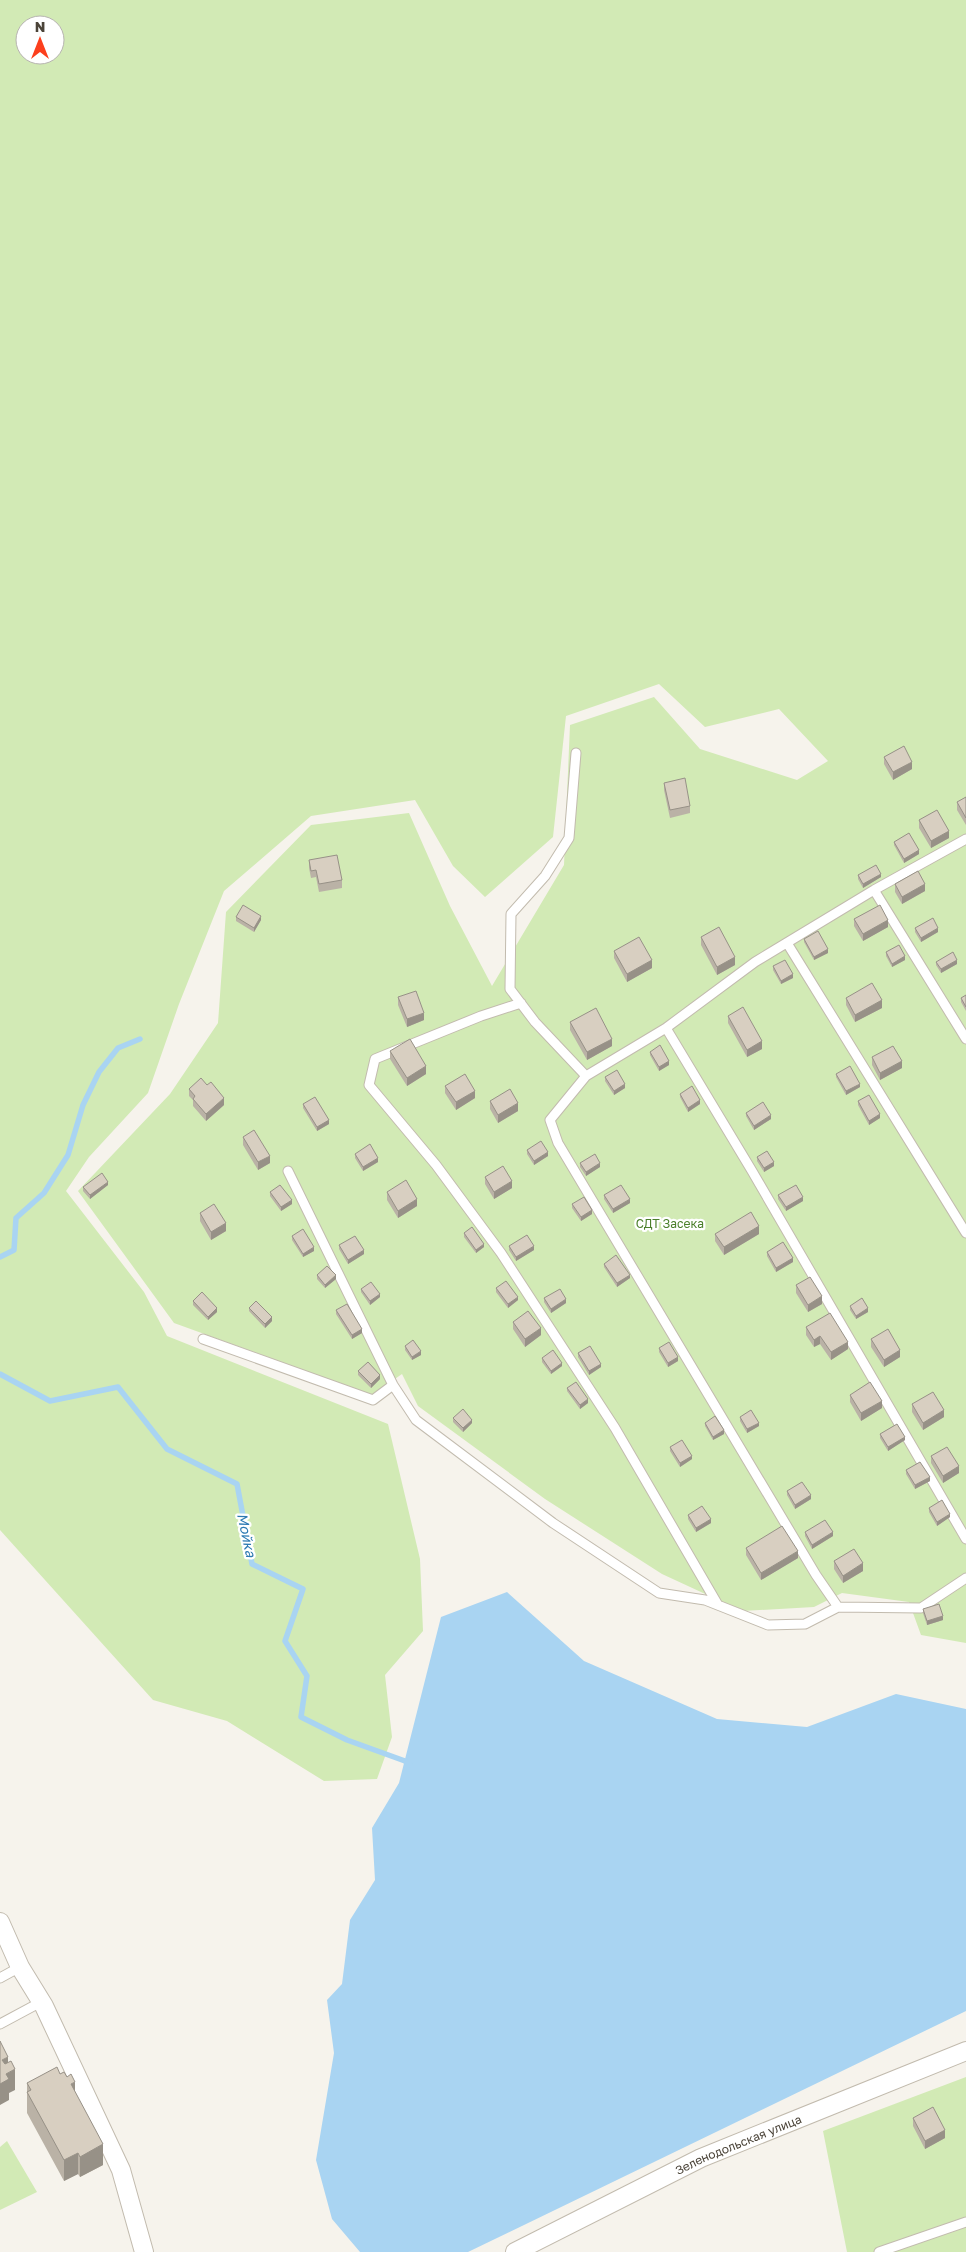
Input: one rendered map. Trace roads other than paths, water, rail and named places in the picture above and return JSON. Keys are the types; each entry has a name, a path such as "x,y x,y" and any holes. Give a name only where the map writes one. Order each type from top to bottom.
{"street":[{"path":"0,1922 20,1967 41,2002 121,2170 144,2252"},
{"name":"Зеленодольская улица","path":"515,2252 701,2158 966,2050"}],"lane":[{"path":"576,754 569,838 545,876 511,914 510,990 535,1022 586,1076"},
{"path":"838,1607 816,1575 558,1144 550,1120 586,1076 666,1028 755,962 874,890 966,839"},
{"path":"874,890 966,1040"},
{"path":"787,943 966,1234"},
{"path":"521,1003 481,1016 375,1059 369,1085 436,1165 500,1254 615,1428 718,1606"},
{"path":"666,1028 757,1180 966,1539"},
{"path":"288,1172 393,1384 416,1420 553,1524 659,1593 704,1600 768,1625 805,1624 838,1607 921,1608 966,1578"},
{"path":"203,1339 373,1400 393,1384"},
{"path":"0,1978 20,1967"},
{"path":"0,2024 41,2002"},
{"path":"878,2252 966,2222"}],"water":[{"path":"507,1592 584,1661 717,1719 807,1727 896,1694 966,1709 966,2011 468,2252 360,2252 332,2219 316,2160 334,2053 327,2000 342,1984 350,1920 375,1880 372,1828 399,1783 441,1617"}],"waterway":[{"path":"0,1257 14,1250 16,1218 44,1193 68,1155 83,1105 99,1072 118,1048 140,1039"},
{"name":"Мойка","path":"0,1374 50,1401 118,1387 167,1449 237,1484 252,1564 303,1589 285,1641 307,1676 301,1717 347,1740 405,1761 410,1765"}],"park label":[{"name":"СДТ Засека","path":"670,1223"}]}
